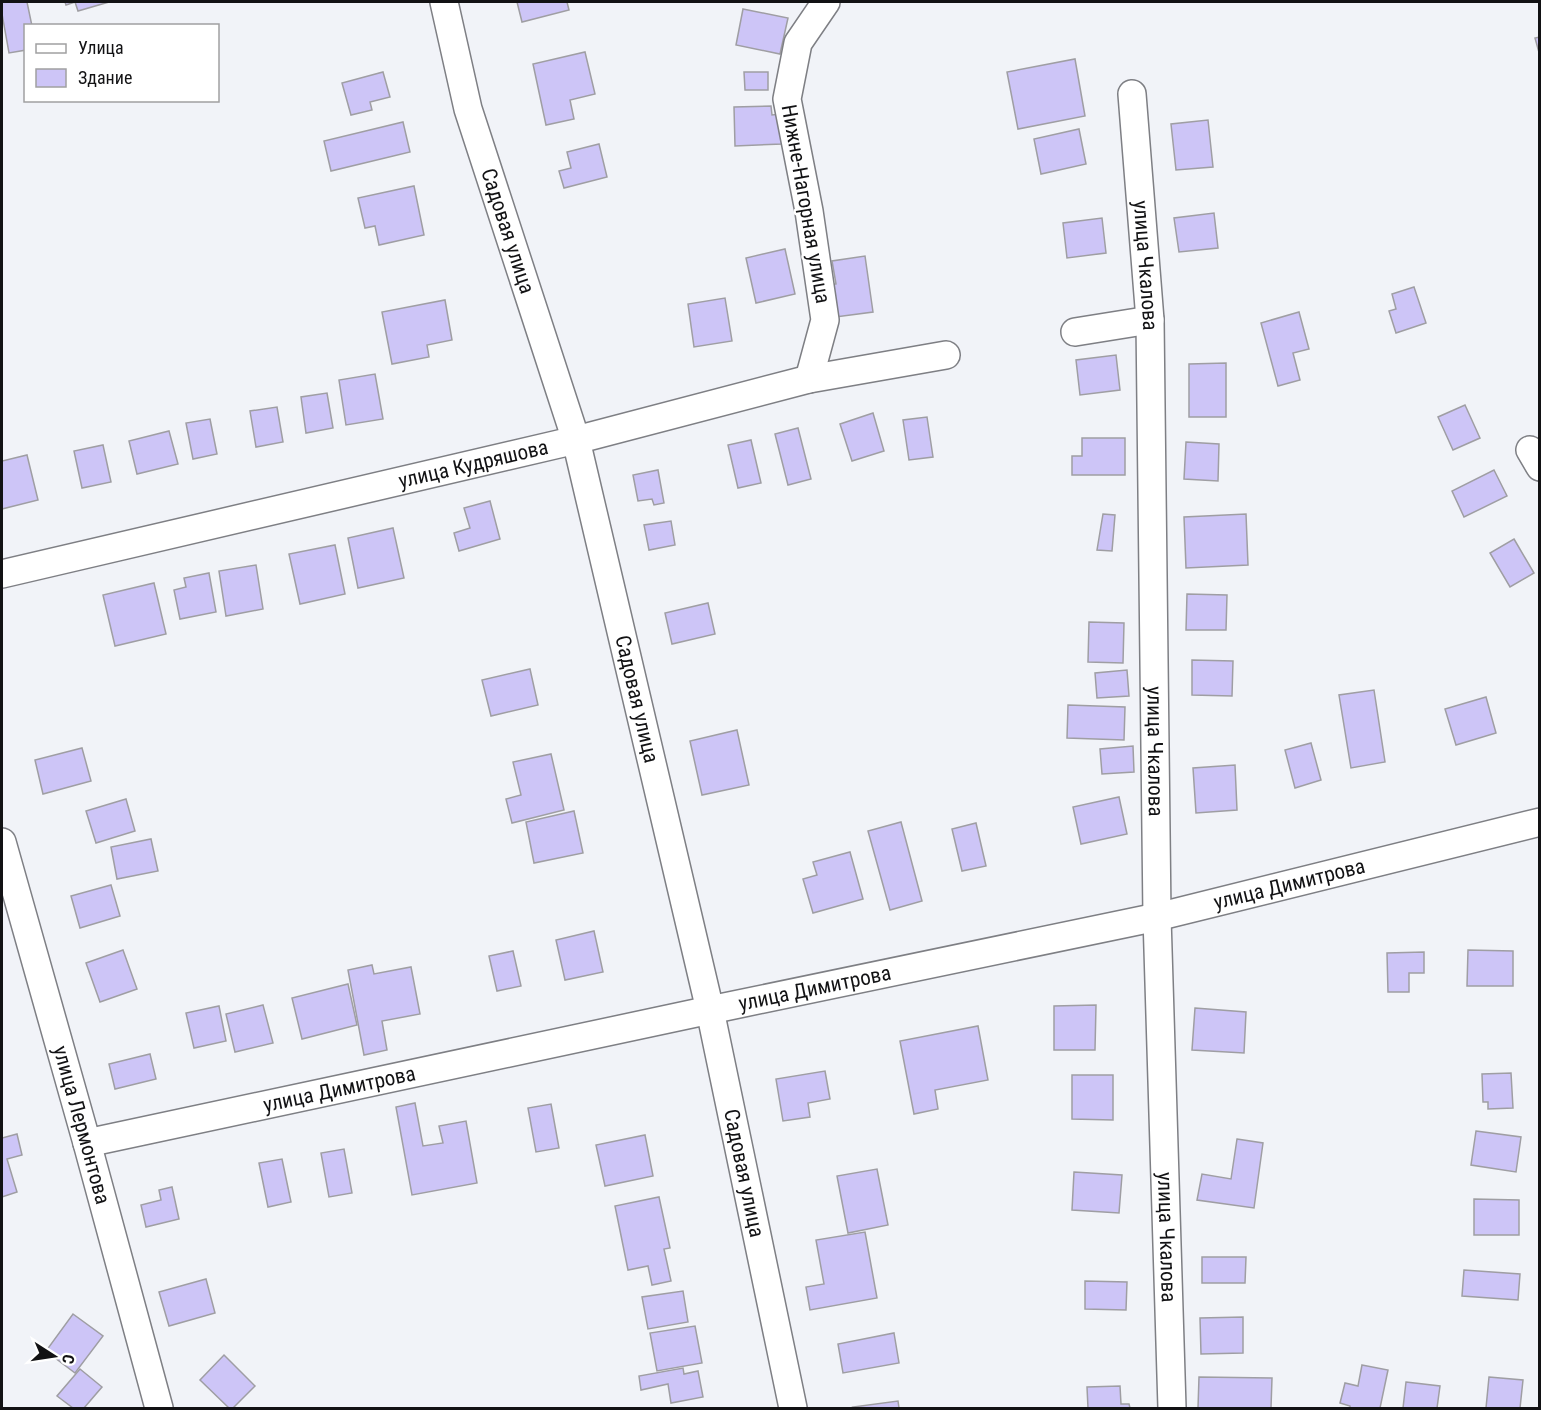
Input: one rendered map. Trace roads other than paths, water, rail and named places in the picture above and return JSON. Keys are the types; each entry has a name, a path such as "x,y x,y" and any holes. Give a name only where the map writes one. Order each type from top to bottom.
{"street":[{"name":"Садовая улица","path":"444,2 468,109 576,440 710,1010 793,1408"},
{"name":"Нижне-Нагорная улица","path":"809,379 825,320 809,211 787,99 798,43 826,2"},
{"name":"улица Чкалова","path":"1132,94 1150,320 1157,917 1172,1408"},
{"path":"1075,332 1150,320"},
{"name":"улица Кудряшова","path":"2,574 576,440 809,379 946,355"},
{"name":"улица Димитрова","path":"87,1143 1157,917 1539,822"},
{"name":"улица Лермонтова","path":"2,842 159,1408"}]}
